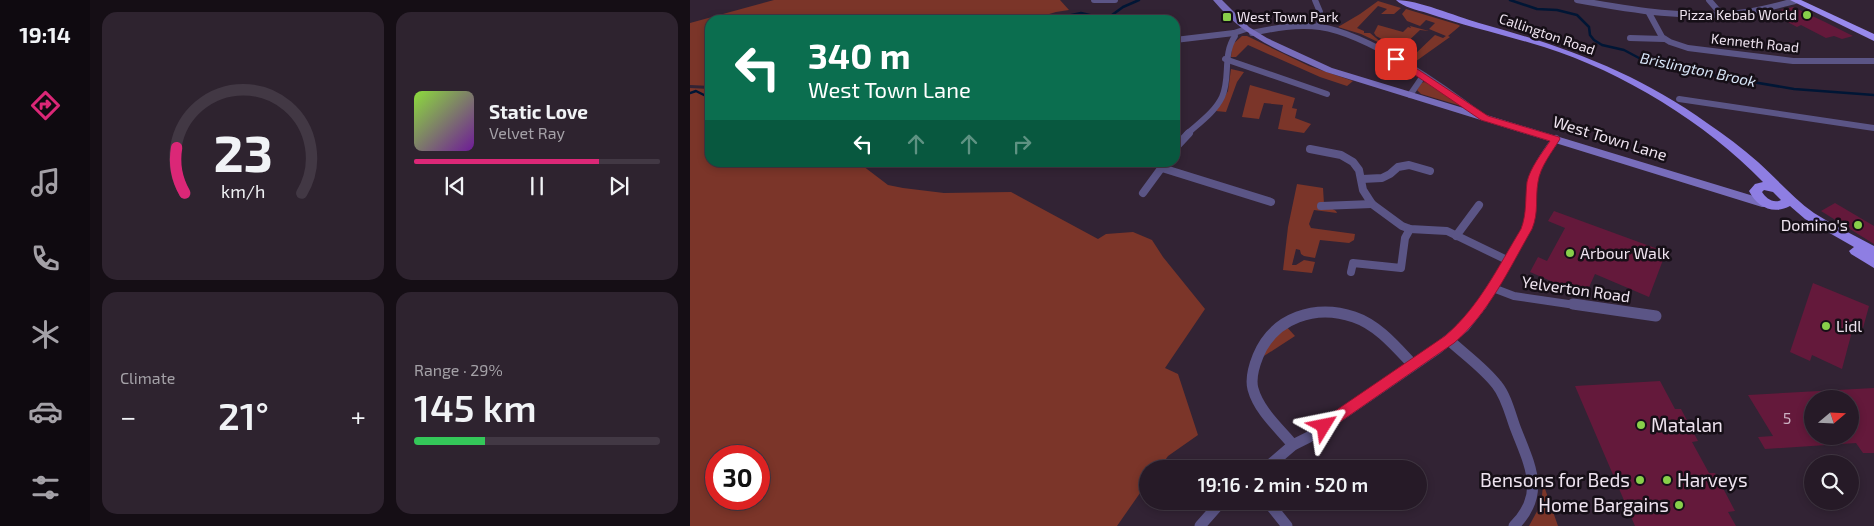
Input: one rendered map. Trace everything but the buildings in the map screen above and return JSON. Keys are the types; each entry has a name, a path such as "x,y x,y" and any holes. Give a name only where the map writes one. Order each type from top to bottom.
{"highway":[{"path":"1794,0 1874,38"}],"main road":[{"name":"West Town Lane","path":"1217,0 1249,31 1279,48 1329,70 1726,192 1777,199 1874,252"},
{"name":"Callington Road","path":"1400,0 1550,46 1620,76 1678,104"},
{"path":"1678,104 1753,175 1758,197 1777,199"},
{"path":"1678,104 1730,145 1777,199"},
{"path":"1757,189 1768,186 1777,199"},
{"name":"West Town Lane","path":"1726,192 1748,192 1757,189"},
{"name":"West Town Lane","path":"1777,199 1874,263"}],"street":[{"path":"1094,0 1115,0"},
{"path":"1315,0 1320,7 1321,16 1318,26"},
{"path":"1577,0 1649,13 1721,14 1746,12 1794,0"},
{"path":"1709,0 1721,14"},
{"path":"1649,13 1659,33 1664,38"},
{"name":"West Town Lane","path":"1249,31 1302,25 1318,26 1350,34 1366,41 1423,76 1484,118"},
{"path":"1180,39 1249,31"},
{"path":"1180,140 1218,103 1226,86 1225,59 1227,49 1235,36 1234,33"},
{"path":"1630,38 1664,38"},
{"name":"Kenneth Road","path":"1664,38 1672,43 1698,49 1776,60 1847,63 1874,61"},
{"path":"1225,59 1274,74 1283,80 1327,94"},
{"path":"1410,95 1423,76"},
{"path":"1678,104 1874,128"},
{"path":"1276,460 1293,445 1309,437 1449,340 1464,327 1480,308 1493,288 1532,216 1532,181 1556,139"},
{"path":"1310,149 1341,155 1353,162 1359,170 1363,190 1372,204 1410,229 1437,230 1456,236 1509,261"},
{"path":"1362,179 1382,179 1392,175 1398,167 1409,165 1430,171"},
{"path":"1143,193 1162,167"},
{"path":"1169,167 1271,202"},
{"path":"1321,206 1372,204"},
{"path":"1456,236 1479,205"},
{"path":"1351,272 1353,263 1401,268 1405,238 1410,229"},
{"name":"Yelverton Road","path":"1493,288 1514,296 1656,316"},
{"path":"1293,445 1257,401 1252,381 1259,348 1272,332 1285,321 1305,314 1328,312 1354,317 1372,326 1413,365"},
{"path":"1449,340 1497,386 1505,400 1533,472 1532,497 1524,516 1514,526"},
{"path":"1200,526 1214,510"},
{"path":"1274,510 1287,526"}],"shaded area":[{"path":"774,0 1060,0 1069,10 1046,15 719,15"},
{"path":"1378,1 1401,8 1394,14 1381,14 1387,9 1378,6 1357,28 1364,31 1364,33 1370,33 1382,43 1338,27 1360,14"},
{"path":"1406,9 1460,26 1448,36 1450,37 1412,64 1382,45 1386,44 1413,56 1435,35 1443,38 1446,36 1429,29 1435,23 1426,20 1420,26 1407,21 1402,14"},
{"path":"705,19 705,86 690,85 690,23"},
{"path":"1378,25 1403,32 1408,27 1411,28 1410,26 1429,31 1420,30 1400,49 1376,36 1374,33"},
{"path":"1242,36 1247,36 1309,66 1353,81 1347,86 1320,77 1248,45 1236,57 1231,57 1232,45"},
{"path":"1231,69 1244,72 1237,82 1226,112 1216,111 1228,91"},
{"path":"1424,82 1468,108 1421,94 1417,90 1421,83"},
{"path":"1250,85 1295,98 1292,108 1297,109 1295,118 1311,124 1304,133 1278,129 1283,105 1264,103 1259,119 1242,117"},
{"path":"690,88 705,89 705,167 864,167 888,185 903,188 944,193 1011,192 1098,239 1106,234 1133,232 1152,240 1163,257 1205,309 1165,368 1178,374 1198,435 1168,456 1165,460 1139,460 1139,494 1117,526 690,526"},
{"path":"1297,184 1323,188 1324,204 1337,213 1314,210 1309,224 1311,228 1355,234 1354,240 1349,243 1320,240 1315,258 1304,256 1300,250 1296,249 1292,265 1296,265 1304,260 1315,262 1312,273 1283,270 1288,227"},
{"path":"1285,325 1295,336 1264,356 1267,346"},
{"path":"1543,486 1558,526 1529,526 1541,504"}],"waterway":[{"path":"1112,15 1123,7 1139,0"},
{"name":"Brislington Brook","path":"1510,0 1537,9 1557,10 1577,15 1589,27 1590,35 1594,40 1602,45 1624,50 1639,58 1663,59 1677,67 1699,73 1794,89 1874,95"},
{"path":"1072,15 1081,13 1090,15"},
{"path":"690,93 696,91 705,96"}],"place":[{"name":"Pizza Kebab World","path":"1807,15"},
{"name":"West Town Park","path":"1227,17"},
{"name":"Domino's","path":"1858,225"},
{"name":"Arbour Walk","path":"1570,253"},
{"name":"Lidl","path":"1826,326"},
{"name":"Matalan","path":"1641,425"},
{"name":"Bensons for Beds","path":"1640,480"},
{"name":"Harveys","path":"1667,480"},
{"name":"Home Bargains","path":"1679,505"}],"route":[{"path":"1324,426 1449,340 1464,327 1480,308 1501,274 1532,216 1532,181 1556,139 1484,118 1396,59"}]}
